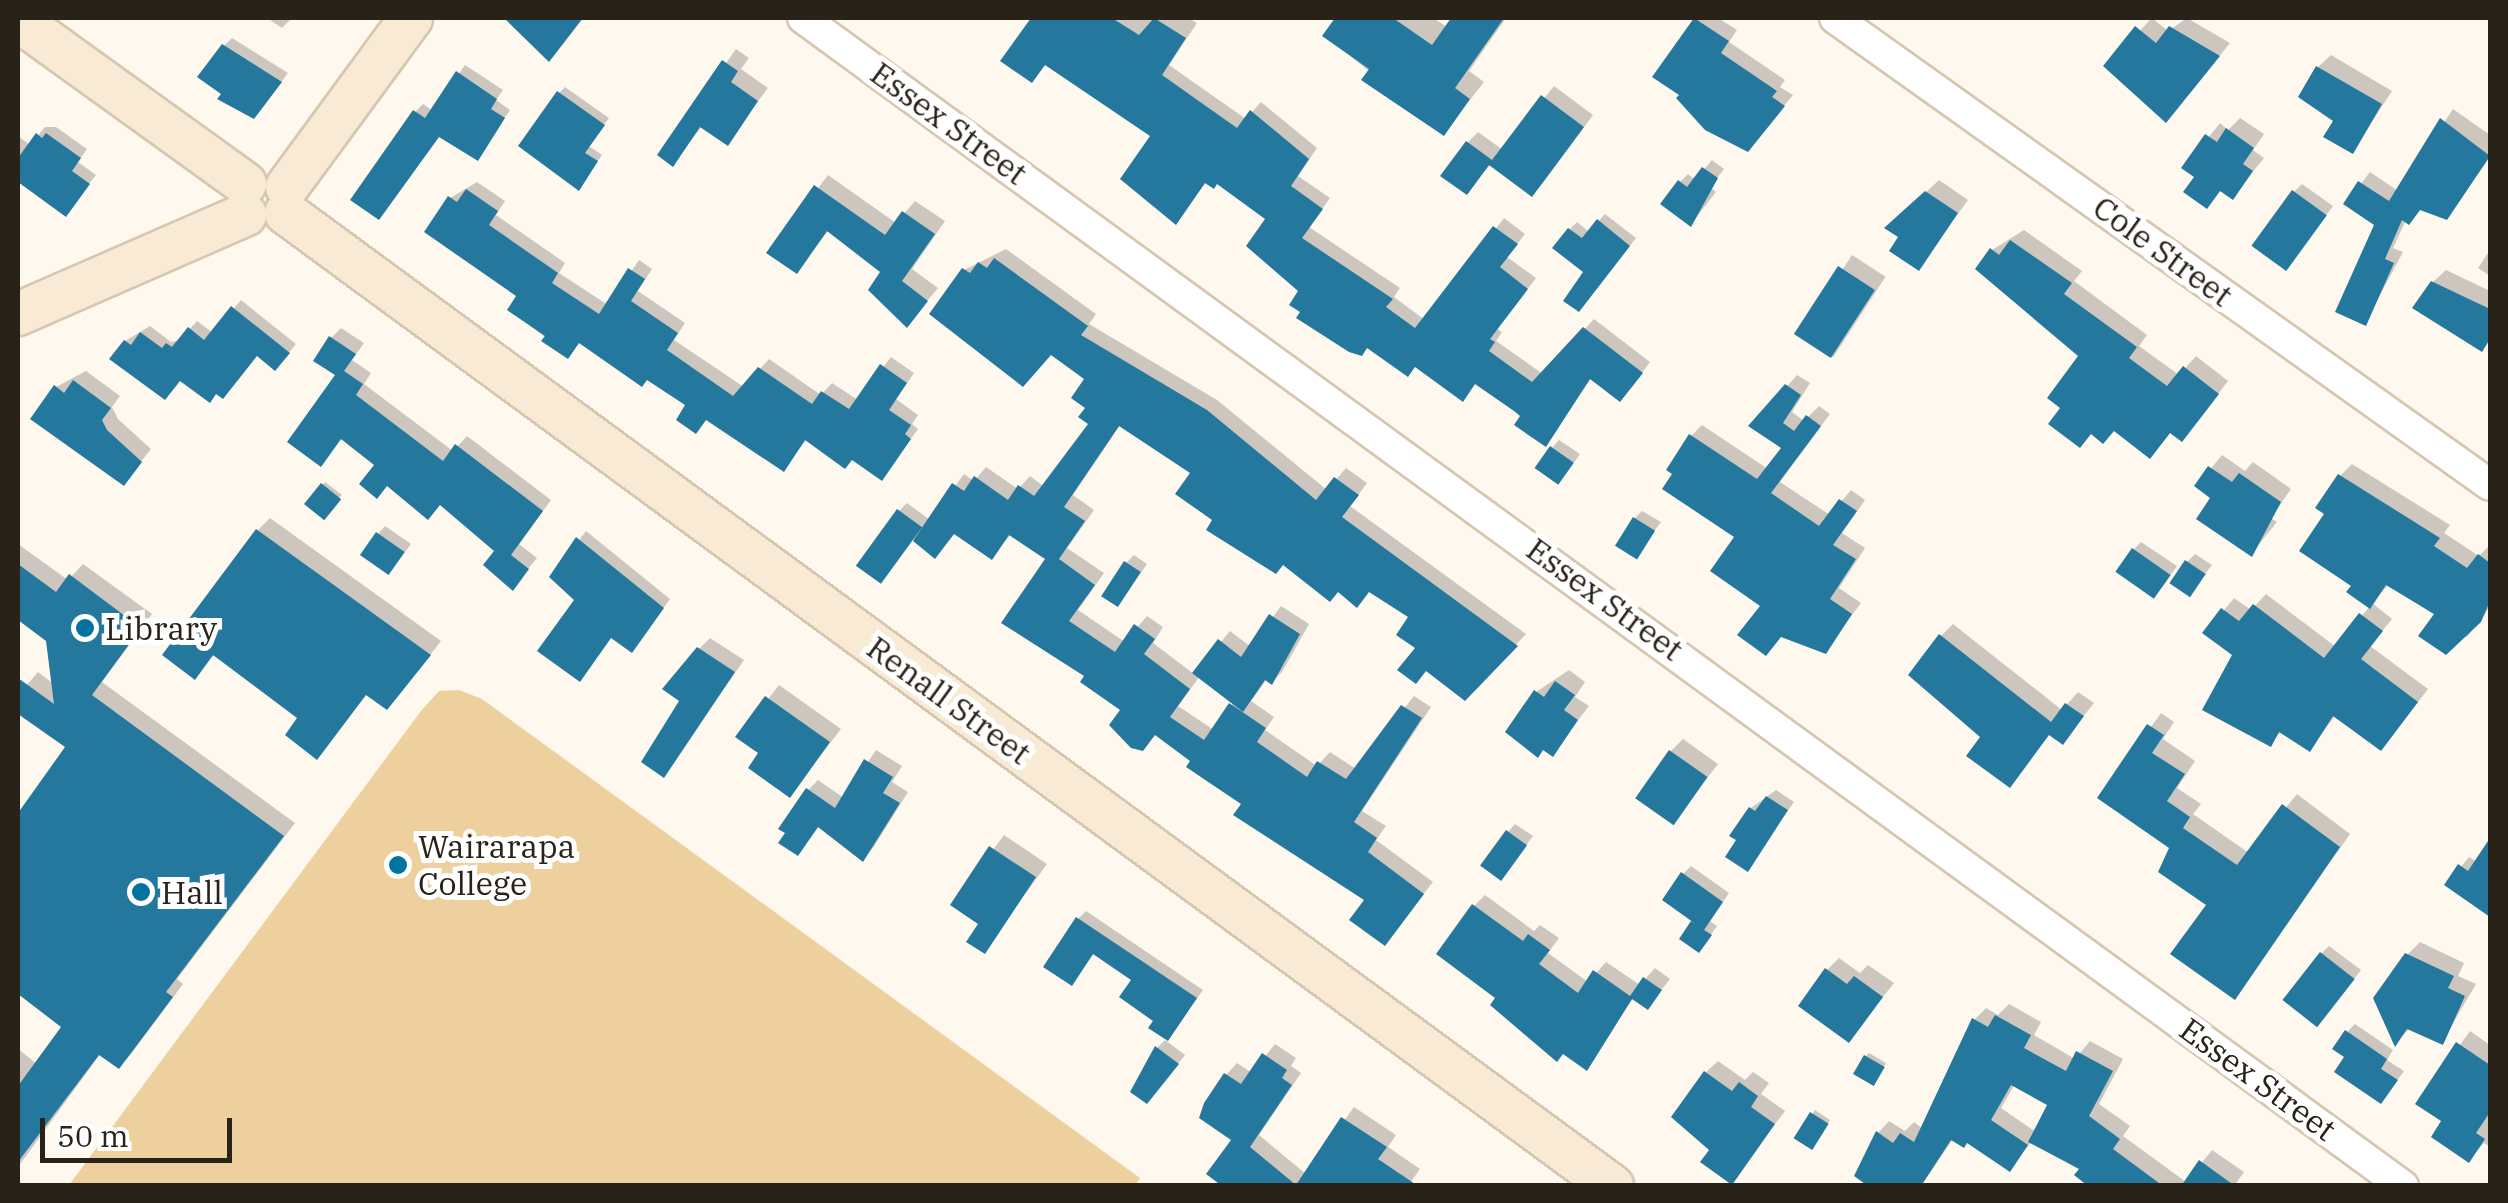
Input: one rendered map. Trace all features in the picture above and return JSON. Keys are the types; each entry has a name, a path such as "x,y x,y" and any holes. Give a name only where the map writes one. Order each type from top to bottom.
{"street":[{"path":"18,314 266,200 411,18"},
{"name":"Essex Street","path":"804,18 2402,1186"},
{"name":"Cole Street","path":"1836,18 2490,485"},
{"name":"Renall Street","path":"18,20 1612,1186"}],"shaded area":[{"path":"459,690 482,699 1140,1178 1135,1186 69,1185 421,711 439,691"}],"building":[{"path":"504,18 583,18 549,62"},
{"path":"1031,18 1112,18 1139,35 1154,18 1186,38 1162,75 1237,128 1250,110 1309,159 1291,186 1323,209 1302,238 1393,299 1386,307 1415,328 1493,226 1518,244 1500,267 1528,289 1490,339 1495,342 1489,351 1532,382 1583,327 1643,373 1620,402 1590,379 1546,447 1514,425 1520,416 1475,384 1463,402 1415,367 1408,377 1367,348 1362,356 1349,352 1296,318 1300,312 1289,305 1298,291 1246,246 1265,219 1217,184 1214,189 1205,183 1176,225 1120,179 1150,136 1045,65 1032,83 1000,61"},
{"path":"1335,18 1393,18 1432,45 1451,18 1504,18 1455,88 1470,99 1444,136 1361,80 1369,69 1322,36"},
{"path":"1694,18 1729,41 1721,53 1777,91 1772,97 1785,106 1748,152 1705,130 1676,98 1679,95 1652,77"},
{"path":"2135,26 2156,43 2169,26 2220,56 2166,123 2103,66"},
{"path":"222,44 282,82 254,119 217,99 221,94 197,77"},
{"path":"722,60 738,71 731,82 758,101 728,146 700,127 673,167 657,155"},
{"path":"2316,66 2382,104 2353,154 2323,137 2333,121 2298,97"},
{"path":"456,71 497,99 491,109 505,118 478,161 439,137 379,220 350,200 413,110 425,118"},
{"path":"557,91 605,125 585,153 598,161 579,191 518,146"},
{"path":"1541,95 1584,127 1532,197 1489,165 1467,195 1440,176 1466,141 1492,160"},
{"path":"2440,118 2490,156 2447,220 2420,210 2409,225 2402,220 2385,259 2394,263 2366,326 2335,312 2374,225 2343,204 2358,181 2389,201"},
{"path":"2226,128 2254,148 2243,164 2253,171 2233,200 2220,191 2207,209 2183,192 2194,177 2181,168 2205,134 2217,142"},
{"path":"36,133 42,138 46,133 81,158 72,171 90,184 66,217 18,182 18,158"},
{"path":"1702,167 1718,178 1691,227 1660,204 1678,180 1687,187"},
{"path":"814,185 885,235 902,211 935,234 902,281 928,301 907,328 868,290 880,272 827,231 797,274 766,253"},
{"path":"466,189 498,211 489,225 558,273 552,283 599,314 628,268 645,279 631,301 678,333 667,350 733,396 758,367 812,404 821,391 849,409 880,364 907,383 889,410 911,425 905,434 911,439 882,481 852,460 845,469 805,440 784,472 706,420 696,434 676,420 685,405 647,380 642,387 579,343 568,359 541,341 545,336 507,310 516,296 424,232 448,196 457,202"},
{"path":"2292,190 2327,215 2286,271 2251,246"},
{"path":"1925,191 1958,213 1919,271 1889,251 1898,237 1884,228"},
{"path":"1597,219 1630,246 1579,312 1563,301 1583,272 1552,248 1568,228 1582,238"},
{"path":"2010,240 2072,283 2064,294 2137,347 2129,358 2167,386 2183,366 2219,394 2182,442 2170,433 2150,459 2114,431 2103,444 2091,434 2080,448 2048,424 2060,408 2047,398 2078,356 1975,269 1990,248 1999,255"},
{"path":"994,258 1088,326 1081,335 1207,410 1316,500 1334,477 1359,495 1342,517 1518,646 1465,701 1426,671 1416,684 1397,670 1415,648 1396,635 1408,617 1369,592 1357,608 1338,592 1330,602 1283,565 1276,574 1206,530 1212,520 1175,494 1190,473 1119,426 1064,507 1085,521 1059,559 1095,585 1069,621 1115,652 1134,624 1155,639 1144,654 1190,689 1170,717 1204,740 1229,703 1266,728 1257,742 1307,777 1317,761 1346,779 1401,705 1422,718 1354,822 1377,838 1368,852 1424,894 1385,946 1349,920 1364,900 1233,815 1241,804 1186,767 1190,761 1155,735 1143,751 1131,748 1109,725 1120,710 1080,682 1084,676 1001,623 1045,559 1009,535 992,560 954,534 935,559 913,541 952,483 964,491 974,476 1008,500 1018,485 1034,496 1088,424 1078,417 1085,408 1071,398 1084,379 1051,355 1023,387 929,314 962,268 970,273 978,262 987,268"},
{"path":"1838,266 1875,290 1831,358 1794,334"},
{"path":"2431,281 2490,309 2490,339 2482,352 2412,308"},
{"path":"231,306 290,353 275,371 257,356 223,399 216,394 210,403 180,381 165,400 109,359 124,340 131,345 140,332 162,348 166,343 172,347 188,327 204,340"},
{"path":"329,336 356,354 344,371 363,384 356,395 443,461 455,444 543,511 511,555 529,569 513,591 483,565 494,551 440,505 428,520 387,486 377,499 359,484 374,465 341,439 321,467 287,442 335,375 313,361"},
{"path":"73,380 111,408 102,420 107,430 142,462 124,486 30,419 54,385 64,393"},
{"path":"1785,384 1801,395 1783,423 1794,431 1806,415 1821,426 1771,493 1819,526 1839,499 1857,511 1833,545 1856,559 1830,599 1852,614 1826,654 1781,637 1766,656 1737,635 1760,606 1710,571 1734,537 1662,489 1672,474 1666,470 1689,434 1757,479 1781,448 1748,426"},
{"path":"1550,446 1574,463 1558,485 1535,468"},
{"path":"2208,466 2232,482 2239,473 2281,502 2252,557 2196,519 2210,498 2194,486"},
{"path":"2338,474 2440,538 2434,546 2467,568 2478,554 2490,563 2490,601 2481,622 2446,655 2418,636 2434,614 2386,585 2370,609 2346,592 2351,586 2299,551 2324,514 2315,508"},
{"path":"321,483 341,499 324,520 304,504"},
{"path":"897,509 922,527 881,584 856,566"},
{"path":"1633,517 1655,531 1637,560 1615,546"},
{"path":"256,529 431,655 387,710 366,695 317,760 285,735 297,718 213,655 195,680 162,655"},
{"path":"376,532 405,552 389,575 360,555"},
{"path":"576,537 664,608 632,653 611,638 580,682 537,651 574,600 549,577"},
{"path":"2132,548 2171,575 2154,599 2115,572"},
{"path":"2185,560 2206,574 2190,597 2169,583"},
{"path":"1124,561 1141,572 1118,607 1101,596"},
{"path":"18,564 56,592 69,574 141,628 92,695 284,836 166,992 173,997 119,1069 99,1055 18,1162 18,1086 61,1027 18,994 18,813 65,747 18,714 18,678 54,704 46,641 18,620"},
{"path":"2253,604 2324,658 2359,613 2383,631 2361,659 2418,702 2381,751 2333,716 2310,752 2279,732 2271,747 2202,710 2232,655 2202,633 2221,608 2239,621"},
{"path":"1269,614 1300,634 1272,685 1265,680 1243,712 1192,673 1218,639 1241,657"},
{"path":"1939,634 2051,722 2065,703 2084,716 2063,745 2049,735 2010,788 1966,756 1980,737 1908,675"},
{"path":"697,647 735,672 664,778 641,762 679,701 662,689"},
{"path":"1555,681 1575,695 1564,710 1578,720 1553,757 1543,750 1538,758 1505,732 1534,690 1544,697"},
{"path":"765,696 830,742 790,798 748,768 758,753 735,737"},
{"path":"2147,724 2164,735 2152,753 2185,774 2167,801 2190,817 2183,828 2237,865 2282,804 2340,847 2235,1000 2170,954 2206,905 2158,872 2169,848 2097,798"},
{"path":"1669,750 1708,777 1674,825 1635,798"},
{"path":"864,759 893,777 883,793 900,803 863,862 818,827 798,856 778,843 785,833 778,829 806,788 835,808"},
{"path":"1766,796 1788,810 1748,872 1725,857 1736,840 1729,836 1749,807 1755,811"},
{"path":"1506,830 1527,845 1501,881 1480,866"},
{"path":"2490,838 2490,917 2444,885 2458,864 2468,871"},
{"path":"989,846 1036,877 985,954 966,942 978,924 950,905"},
{"path":"1681,872 1723,902 1704,930 1712,935 1699,953 1679,939 1691,921 1697,925 1662,900"},
{"path":"1472,904 1523,941 1528,934 1550,950 1539,964 1578,993 1593,970 1630,996 1643,977 1662,990 1648,1010 1632,999 1587,1071 1563,1054 1557,1062 1490,1005 1495,998 1436,954"},
{"path":"1076,917 1197,998 1168,1041 1148,1028 1153,1021 1119,997 1131,980 1093,954 1072,986 1043,967"},
{"path":"2320,952 2355,979 2317,1027 2282,1000"},
{"path":"2405,953 2454,976 2448,988 2465,996 2443,1045 2407,1029 2395,1047 2373,998"},
{"path":"1825,968 1847,984 1854,976 1883,997 1849,1043 1798,1006"},
{"path":"1995,1015 2031,1035 2024,1048 2066,1071 2076,1051 2113,1071 2089,1116 2120,1139 2113,1149 2163,1186 2088,1186 2074,1175 2079,1169 2028,1142 2047,1105 2011,1085 1991,1120 2028,1145 2010,1172 1967,1143 1964,1148 1951,1140 1921,1186 1868,1186 1854,1176 1876,1131 1893,1143 1900,1133 1914,1142 1972,1018 1988,1027"},
{"path":"2345,1030 2387,1059 2381,1069 2398,1080 2381,1104 2334,1072 2344,1057 2332,1049"},
{"path":"2456,1042 2490,1065 2490,1112 2476,1133 2485,1139 2469,1163 2431,1137 2441,1121 2415,1104"},
{"path":"1155,1046 1179,1064 1147,1104 1130,1092"},
{"path":"1262,1053 1287,1070 1282,1078 1292,1085 1250,1147 1296,1185 1341,1117 1387,1147 1378,1159 1418,1186 1222,1186 1206,1174 1231,1140 1199,1118 1204,1103 1224,1073 1241,1084"},
{"path":"1864,1055 1885,1067 1874,1086 1853,1074"},
{"path":"1704,1071 1732,1091 1739,1082 1758,1096 1751,1107 1775,1124 1732,1185 1700,1162 1709,1150 1671,1117"},
{"path":"1810,1112 1829,1124 1812,1150 1794,1138"},
{"path":"2199,1160 2235,1186 2181,1186"}],"place":[{"name":"Library","path":"85,628"},
{"name":"Wairarapa College","path":"398,865"},
{"name":"Hall","path":"141,892"}]}
